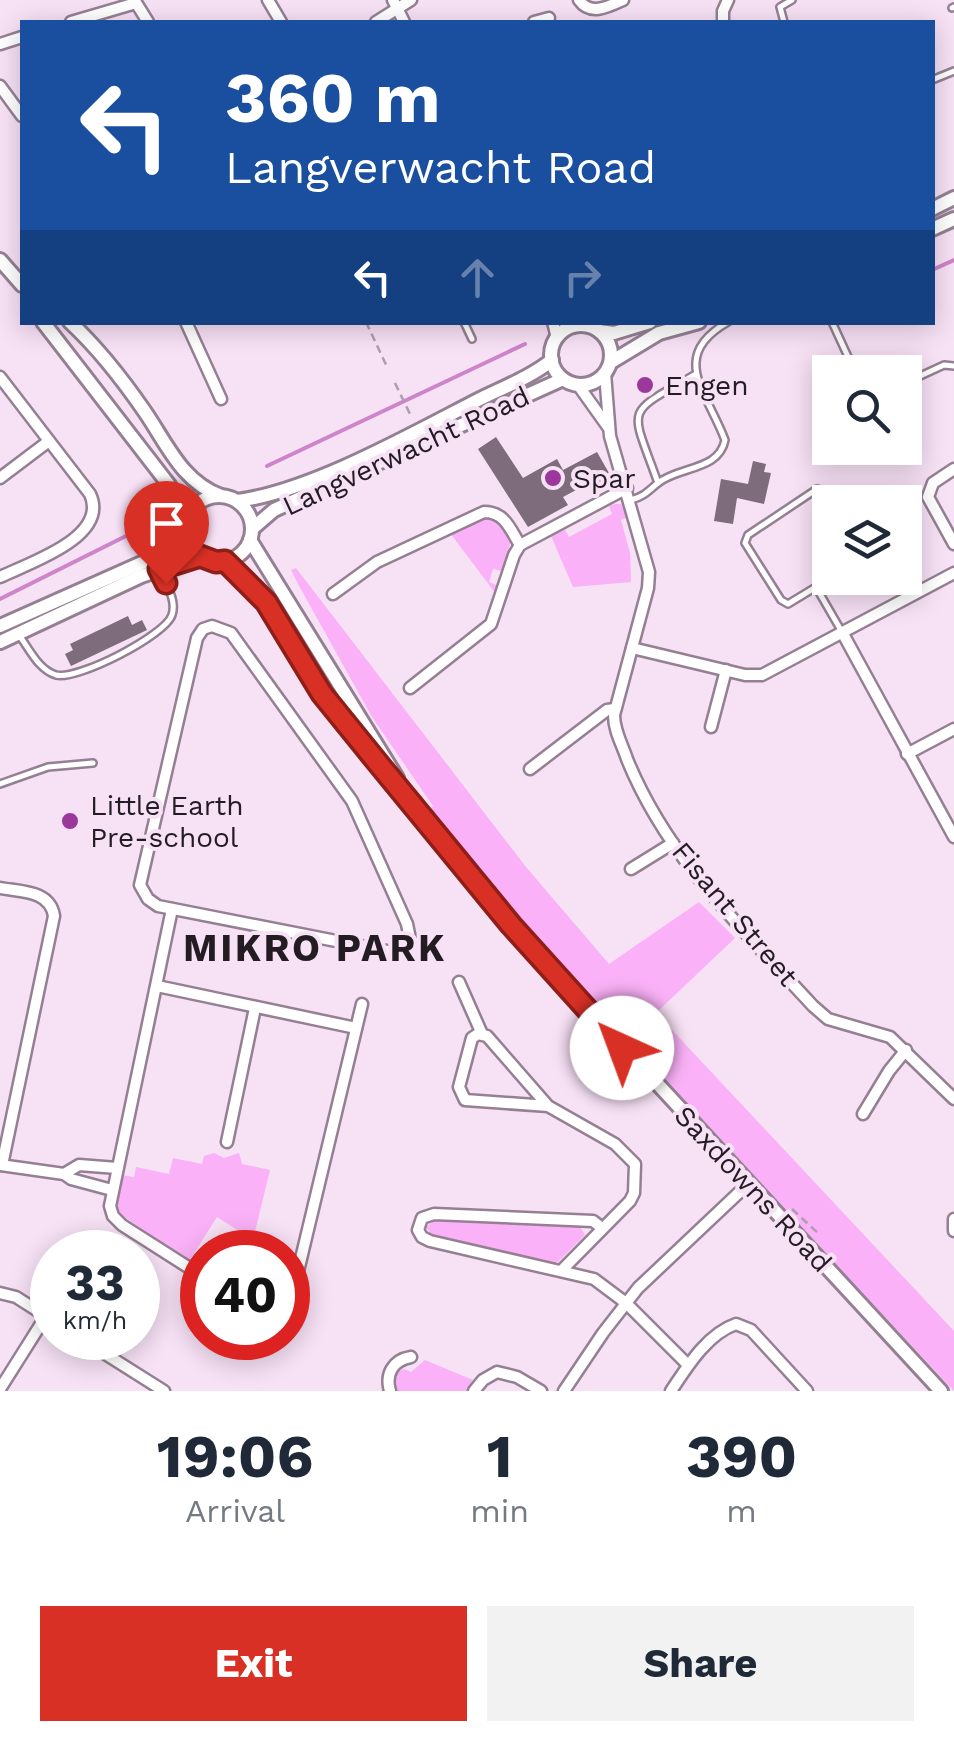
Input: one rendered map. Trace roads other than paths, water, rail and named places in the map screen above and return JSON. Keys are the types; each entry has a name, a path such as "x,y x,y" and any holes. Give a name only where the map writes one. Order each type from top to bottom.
{"street":[{"path":"395,4 412,0"},
{"path":"579,0 593,10 623,0"},
{"path":"77,20 135,2"},
{"path":"542,20 549,18"},
{"path":"0,86 20,113"},
{"path":"0,260 20,283"},
{"path":"45,325 169,485 200,556"},
{"path":"0,642 159,569 200,556 225,561 240,554 251,535 249,514 237,501 198,484 178,464 145,411 73,325"},
{"path":"187,325 221,399"},
{"path":"554,325 557,338 552,360 564,380 578,385 593,382 659,333 688,325"},
{"path":"557,338 579,325"},
{"path":"584,325 614,334 641,325"},
{"path":"599,332 608,344 608,368"},
{"name":"Langverwacht Road","path":"237,501 271,495 334,469 440,420 552,360"},
{"name":"Fisant Street","path":"608,368 608,427 649,572 615,709 616,729 638,784 673,843 721,906 822,1014 881,1033 906,1050 954,1100"},
{"path":"0,377 94,502 92,520 81,534 0,577"},
{"name":"Langverwacht Road","path":"251,535 274,510 564,380"},
{"name":"Fisant Street","path":"578,385 608,427"},
{"path":"0,478 49,440"},
{"path":"954,470 933,483 928,497 954,544"},
{"path":"410,688 491,624 520,545 629,494"},
{"path":"0,626 153,558 186,530 197,504 222,496"},
{"path":"333,594 377,562 484,512 496,512 504,518 520,545"},
{"name":"Saxdowns Road","path":"251,535 412,801"},
{"name":"Saxdowns Road","path":"225,561 266,602 322,694 536,954 941,1391"},
{"path":"632,648 726,670 762,674 954,572"},
{"path":"212,626 231,633 352,802 407,924 410,940 397,954 383,953 172,909 152,903 140,885 197,638 212,626"},
{"path":"842,632 954,837"},
{"path":"711,727 726,670"},
{"path":"530,769 607,710 615,709"},
{"path":"907,754 954,730"},
{"path":"631,868 673,843"},
{"path":"0,888 46,898 54,916 1,1165 64,1174 112,1190"},
{"path":"172,909 110,1206 117,1221 180,1262"},
{"path":"459,982 482,1034 548,1106 615,1144 636,1167 630,1201 562,1271"},
{"path":"157,986 356,1028"},
{"path":"308,1230 362,1004"},
{"path":"227,1142 255,1008"},
{"path":"482,1034 470,1040 459,1087 462,1098 472,1103 548,1106"},
{"path":"863,1114 888,1070 906,1050"},
{"path":"64,1174 78,1165 117,1168"},
{"path":"564,1391 646,1279 748,1184"},
{"path":"602,1228 593,1220 434,1214 420,1222 420,1234 430,1241 594,1280 626,1303 688,1364"},
{"path":"954,1219 954,1231"},
{"path":"0,1292 30,1306"},
{"path":"671,1391 688,1364 725,1329 741,1325 751,1330 807,1391"},
{"path":"0,1389 30,1346"},
{"path":"390,1391 392,1369 400,1360 411,1357"},
{"path":"115,1360 164,1391"},
{"path":"474,1391 482,1380 497,1372 517,1377 540,1391"}],"lane":[{"path":"783,20 780,7 792,0"},
{"path":"465,325 472,340"},
{"path":"629,494 648,495 658,483 713,460 724,447 722,432 696,374 694,358 699,345 724,325"},
{"path":"833,325 848,355"},
{"path":"922,375 944,365 954,366"},
{"path":"658,483 637,415 644,403 696,374"},
{"path":"812,492 746,539 784,603 812,589"},
{"path":"18,632 37,663 52,674 66,677 80,672 158,634 168,624 174,612 173,600 159,569"},
{"path":"821,595 842,632"},
{"path":"0,784 48,767 93,763"}],"waterway":[{"path":"935,269 954,260"},
{"path":"267,466 525,344"},
{"path":"0,599 130,534"}],"place":[{"name":"Engen","path":"645,385"},
{"name":"Spar","path":"553,478"},
{"name":"Little Earth Pre-school","path":"70,821"}],"district":[{"name":"MIKRO PARK","path":"315,948"}]}
